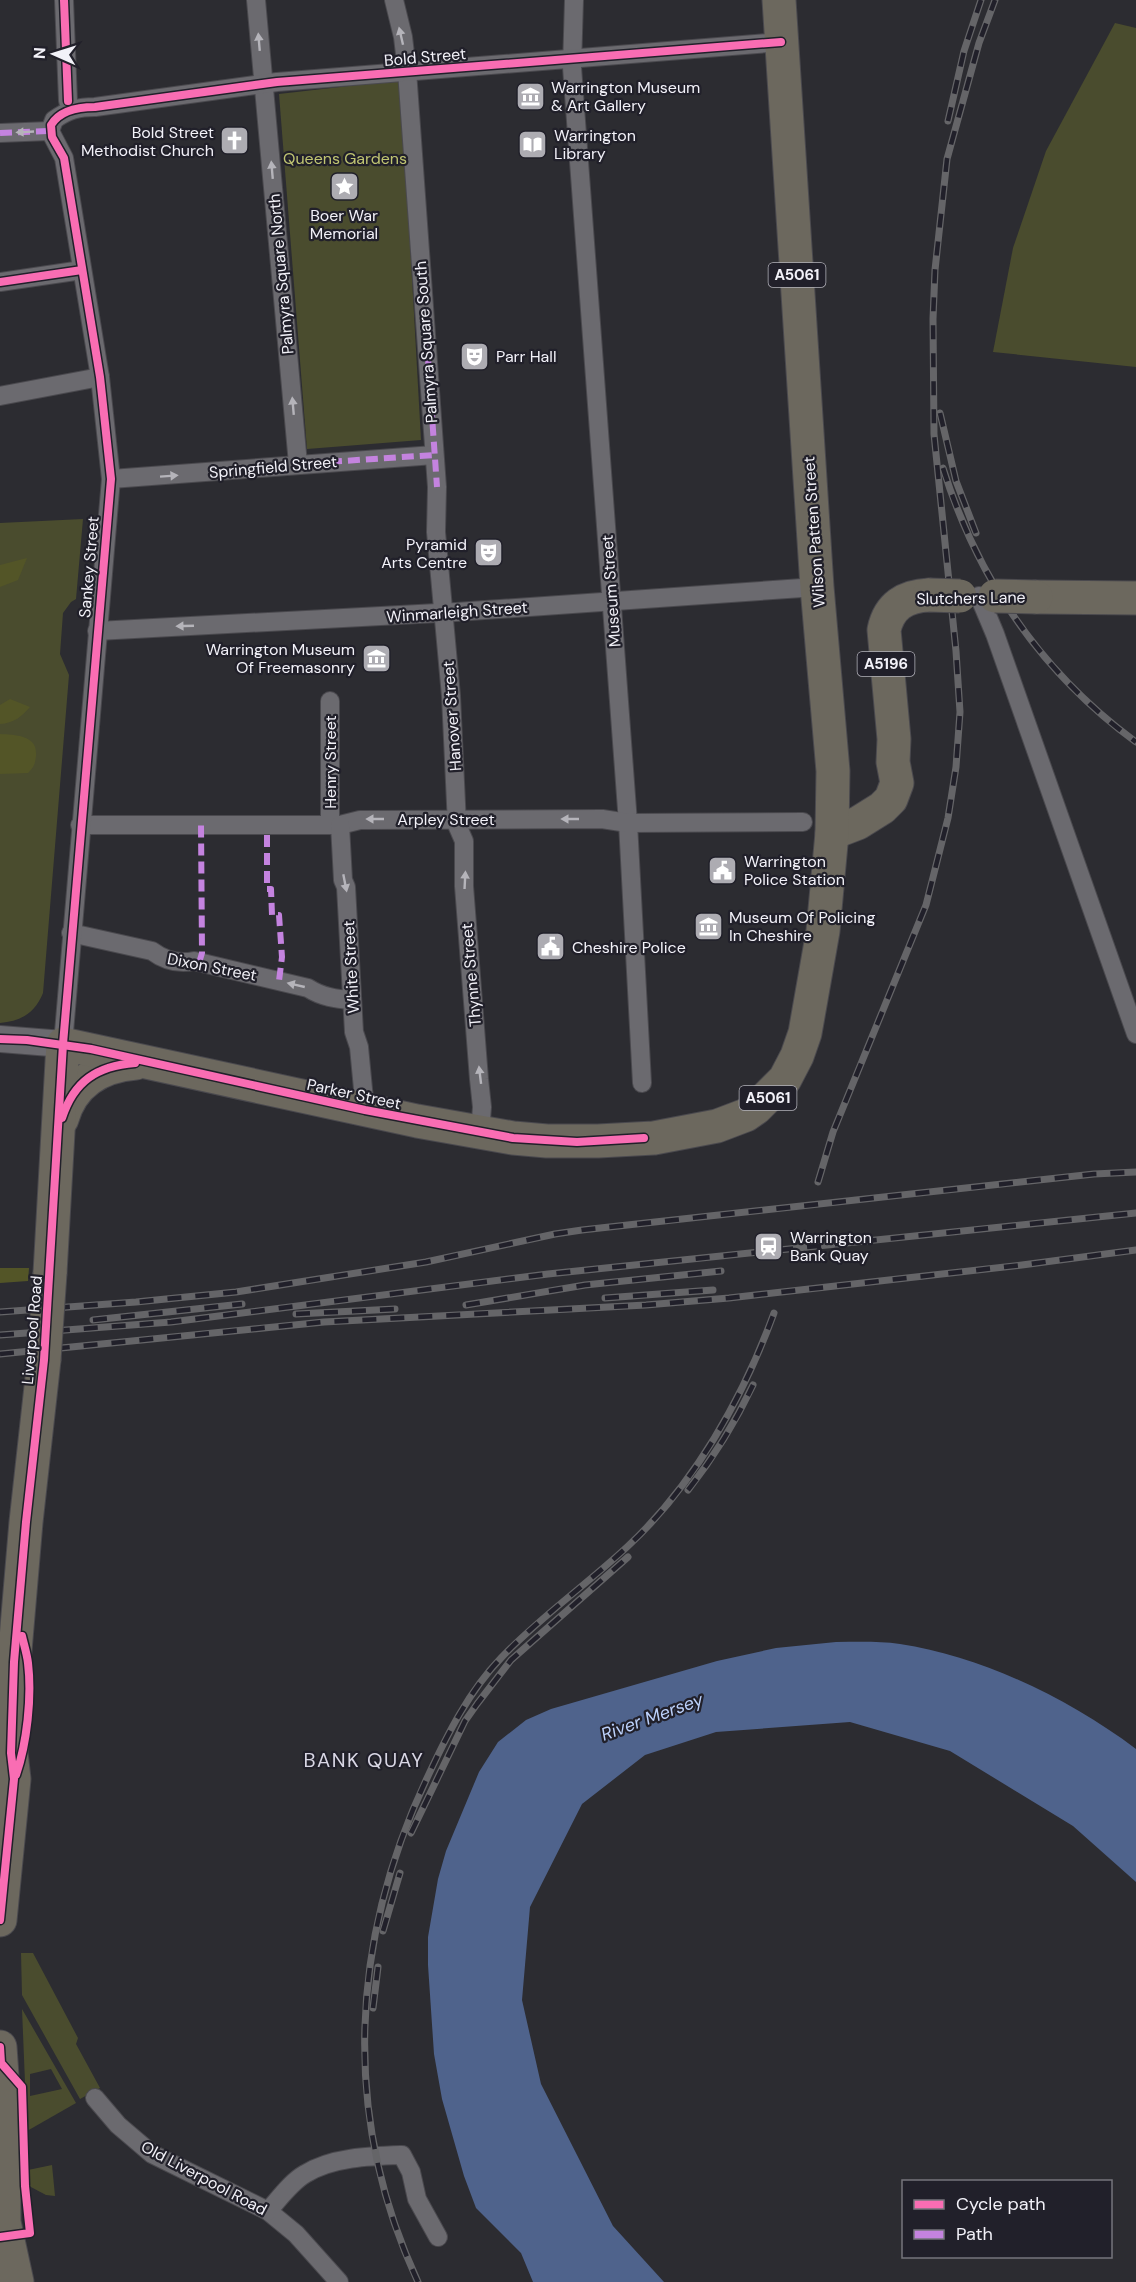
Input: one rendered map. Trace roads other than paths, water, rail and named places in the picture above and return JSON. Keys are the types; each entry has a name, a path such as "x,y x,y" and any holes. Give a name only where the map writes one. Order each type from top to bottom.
{"highway":[{"name":"Wilson Patten Street","path":"779,0 817,587 831,745 823,819 823,932 805,1033 795,1060"},
{"name":"Slutchers Lane","path":"823,819 874,787 893,762 894,739 884,630 889,613 894,607 915,597 1136,598"},
{"name":"Parker Street","path":"63,1044 480,1133 513,1138 577,1142 654,1138 695,1131 730,1121 756,1108 780,1085 795,1060"},
{"name":"Liverpool Road","path":"0,1920 14,1779 7,1718 44,1360 63,1044"},
{"path":"57,1137 63,1116 78,1086 100,1070 122,1064 144,1062"},
{"name":"Liverpool Road","path":"14,1779 23,1755 27,1717 28,1672 19,1618"},
{"path":"0,2047 3,2090 4,2222 17,2282"},
{"path":"0,2276 8,2282"}],"street":[{"path":"0,133 50,131 54,120 70,105 64,0"},
{"name":"Palmyra Square North","path":"256,0 298,464"},
{"name":"Palmyra Square South","path":"394,0 403,37 407,71 437,487 436,532 444,613"},
{"name":"Museum Street","path":"574,0 572,58 628,823 642,1083"},
{"name":"Bold Street","path":"70,105 263,83 781,42"},
{"name":"Sankey Street","path":"50,131 64,158 100,378 111,480 63,1044"},
{"path":"0,282 82,270"},
{"path":"0,396 100,378"},
{"name":"Springfield Street","path":"111,480 434,455"},
{"name":"Winmarleigh Street","path":"97,631 444,613 817,587"},
{"path":"966,596 999,645 1136,1034"},
{"name":"Hanover Street","path":"444,613 457,819"},
{"name":"Henry Street","path":"330,701 335,824"},
{"name":"Arpley Street","path":"80,825 335,824 360,820 457,819 602,819 628,823 823,819"},
{"name":"Thynne Street","path":"457,819 457,825 465,841 464,886 479,1079 482,1088 480,1133"},
{"name":"White Street","path":"335,824 346,887 354,1032 359,1047 365,1110"},
{"name":"Dixon Street","path":"71,933 152,951 160,957 184,963 194,961 308,988 318,994 336,999 352,1000"},
{"path":"0,1039 63,1044"},
{"name":"Old Liverpool Road","path":"95,2098 118,2125 152,2154 268,2211 296,2234 339,2282"},
{"path":"268,2211 303,2174 325,2164 375,2156 402,2155 411,2172 417,2199 438,2237"}],"water":[{"name":"River Mersey","path":"836,1642 900,1644 931,1650 993,1669 1024,1682 1082,1713 1136,1749 1136,1882 1073,1826 950,1751 850,1722 716,1732 645,1755 582,1804 530,1907 522,2000 541,2084 613,2226 664,2282 533,2282 521,2253 476,2208 464,2176 442,2099 434,2054 428,1937 438,1879 446,1851 479,1772 498,1742 526,1720 551,1709 717,1661 776,1648"}],"railway":[{"path":"948,121 964,51 981,0"},
{"path":"818,1182 833,1132 926,905 948,818 956,767 960,712 956,651 934,434 935,270 947,159 979,43 995,0"},
{"path":"940,413 956,481 976,533"},
{"path":"943,468 957,509 975,548 1017,621 1071,686 1136,742"},
{"path":"0,1312 236,1292 426,1262 582,1230 1094,1174 1136,1172"},
{"path":"0,1335 171,1322 548,1274 1136,1213"},
{"path":"0,1354 324,1322 646,1305 729,1298 1136,1250"},
{"path":"466,1305 585,1285 721,1271"},
{"path":"605,1298 713,1290"},
{"path":"93,1320 242,1304"},
{"path":"296,1314 395,1309"},
{"path":"418,2282 393,2219 376,2156 367,2092 365,2028 370,1964 383,1901 402,1838 443,1745 479,1685 516,1643 627,1547 674,1496 695,1468 732,1408 762,1345 774,1313"},
{"path":"688,1490 724,1439 753,1385"},
{"path":"411,1833 465,1721 511,1660 628,1557"},
{"path":"383,1931 400,1873"},
{"path":"373,2008 378,1967"}],"place":[{"name":"Warrington Museum & Art Gallery","path":"530,96"},
{"name":"Bold Street Methodist Church","path":"235,141"},
{"name":"Warrington Library","path":"533,144"},
{"name":"Boer War Memorial","path":"344,187"},
{"name":"Parr Hall","path":"475,356"},
{"name":"Pyramid Arts Centre","path":"488,553"},
{"name":"Warrington Museum Of Freemasonry","path":"376,658"},
{"name":"Warrington Police Station","path":"723,870"},
{"name":"Museum Of Policing In Cheshire","path":"708,926"},
{"name":"Cheshire Police","path":"551,947"},
{"name":"Warrington Bank Quay","path":"769,1246"}],"district":[{"name":"BANK QUAY","path":"364,1760"}],"park label":[{"name":"Queens Gardens","path":"345,158"}]}
